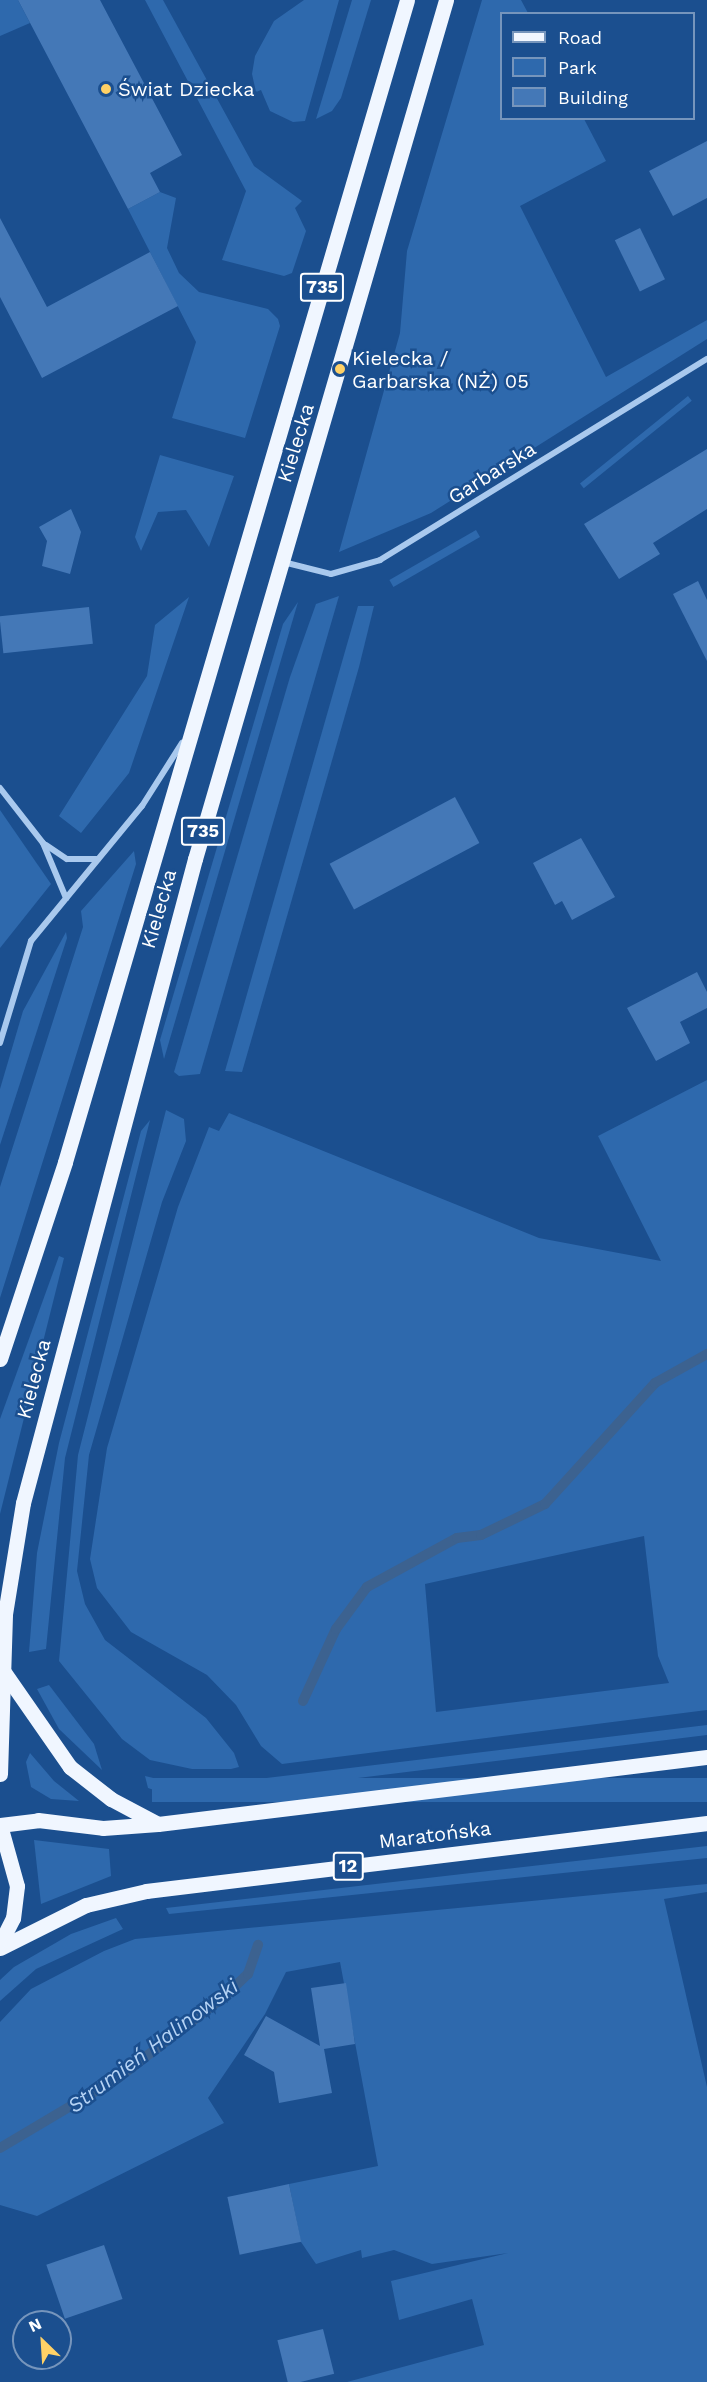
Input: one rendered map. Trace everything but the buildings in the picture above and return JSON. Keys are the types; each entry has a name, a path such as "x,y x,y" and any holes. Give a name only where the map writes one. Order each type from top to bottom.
{"main road":[{"name":"Kielecka","path":"0,1359 65,1162 407,0"},
{"name":"Kielecka","path":"0,1774 5,1614 23,1503 130,1092 446,0"},
{"path":"3,1671 69,1767 103,1793 158,1824"},
{"path":"0,1943 13,1918 17,1886 0,1825 38,1820 104,1828 158,1824 707,1756"},
{"name":"Maratońska","path":"0,1948 43,1923 123,1895 707,1823"}],"street":[{"name":"Garbarska","path":"282,562 331,574 380,560 707,359"},
{"path":"0,1043 31,941 162,777 200,708"},
{"path":"0,788 43,843 66,898"},
{"path":"43,843 67,859 98,859"}],"green space":[{"path":"0,0 18,0 30,23 0,36"},
{"path":"145,0 163,0 254,166 302,201 295,208 306,231 292,273 284,276 222,260 246,191"},
{"path":"304,0 339,0 305,121 293,122 270,111 261,90 256,92 252,74 255,56 274,21"},
{"path":"352,0 371,0 341,98 332,111 316,119"},
{"path":"482,0 521,0 527,12 500,12 500,120 585,120 606,161 520,206 606,377 707,320 707,339 431,513 339,552 400,333 407,251"},
{"path":"160,192 176,198 167,248 179,273 199,292 268,309 278,319 280,326 245,438 172,418 196,342 128,209"},
{"path":"688,396 692,401 584,488 580,483"},
{"path":"160,455 234,476 209,547 186,510 158,512 141,551 135,537"},
{"path":"476,530 480,537 393,587 389,580"},
{"path":"339,596 200,1074 179,1076 174,1072 290,677 316,604"},
{"path":"189,597 129,773 81,833 59,816 147,676 155,625"},
{"path":"298,602 164,1059 160,1040 283,624"},
{"path":"358,606 374,606 359,667 242,1072 225,1071"},
{"path":"0,810 51,884 0,948"},
{"path":"134,851 136,864 0,1298 0,1187 83,927 81,911"},
{"path":"66,932 67,938 0,1145 0,1089 23,1011"},
{"path":"707,1080 707,1710 282,1764 261,1746 236,1705 207,1675 131,1632 97,1588 90,1559 107,1448 178,1207 209,1127 219,1131 229,1113 539,1238 661,1261 598,1136","holes":["644,1536 658,1656 669,1683 436,1712 425,1584"]},
{"path":"166,1110 184,1119 186,1141 162,1202 89,1455 77,1571 85,1604 105,1640 206,1718 234,1753 239,1767 231,1769 192,1769 150,1760 122,1739 59,1661 78,1455"},
{"path":"150,1120 65,1458 46,1649 29,1652 37,1553 59,1443 141,1131"},
{"path":"59,1256 64,1258 0,1514 0,1419"},
{"path":"49,1685 94,1744 102,1770 59,1729 37,1689"},
{"path":"707,1725 707,1735 220,1795 157,1791 148,1788 145,1776 191,1787"},
{"path":"30,1753 54,1781 79,1801 51,1799 31,1787 26,1762"},
{"path":"152,1778 707,1778 707,1802 152,1802"},
{"path":"34,1840 109,1849 111,1876 41,1904"},
{"path":"707,1846 707,1858 169,1914 166,1908"},
{"path":"707,1884 707,1892 664,1899 707,2087 707,2382 347,2382 484,2345 472,2299 399,2320 391,2281 508,2253 432,2264 394,2250 362,2258 361,2250 316,2264 301,2242 289,2184 378,2166 340,1962 286,1972 265,2014 208,2098 224,2123 37,2216 0,2205 0,2022 31,1989 104,1951 135,1939"},
{"path":"116,1918 123,1929 36,1969 0,2001 0,1980 14,1967 71,1934"}],"waterway":[{"name":"Strumień Halinowski","path":"303,1701 336,1629 367,1587 457,1538 481,1535 545,1504 655,1383 707,1354"},
{"name":"Strumień Halinowski","path":"0,2148 118,2078 226,1995 248,1974 258,1945"}],"place":[{"name":"Świat Dziecka","path":"106,89"},
{"name":"Kielecka / Garbarska (NŻ) 05","path":"340,369"}]}
